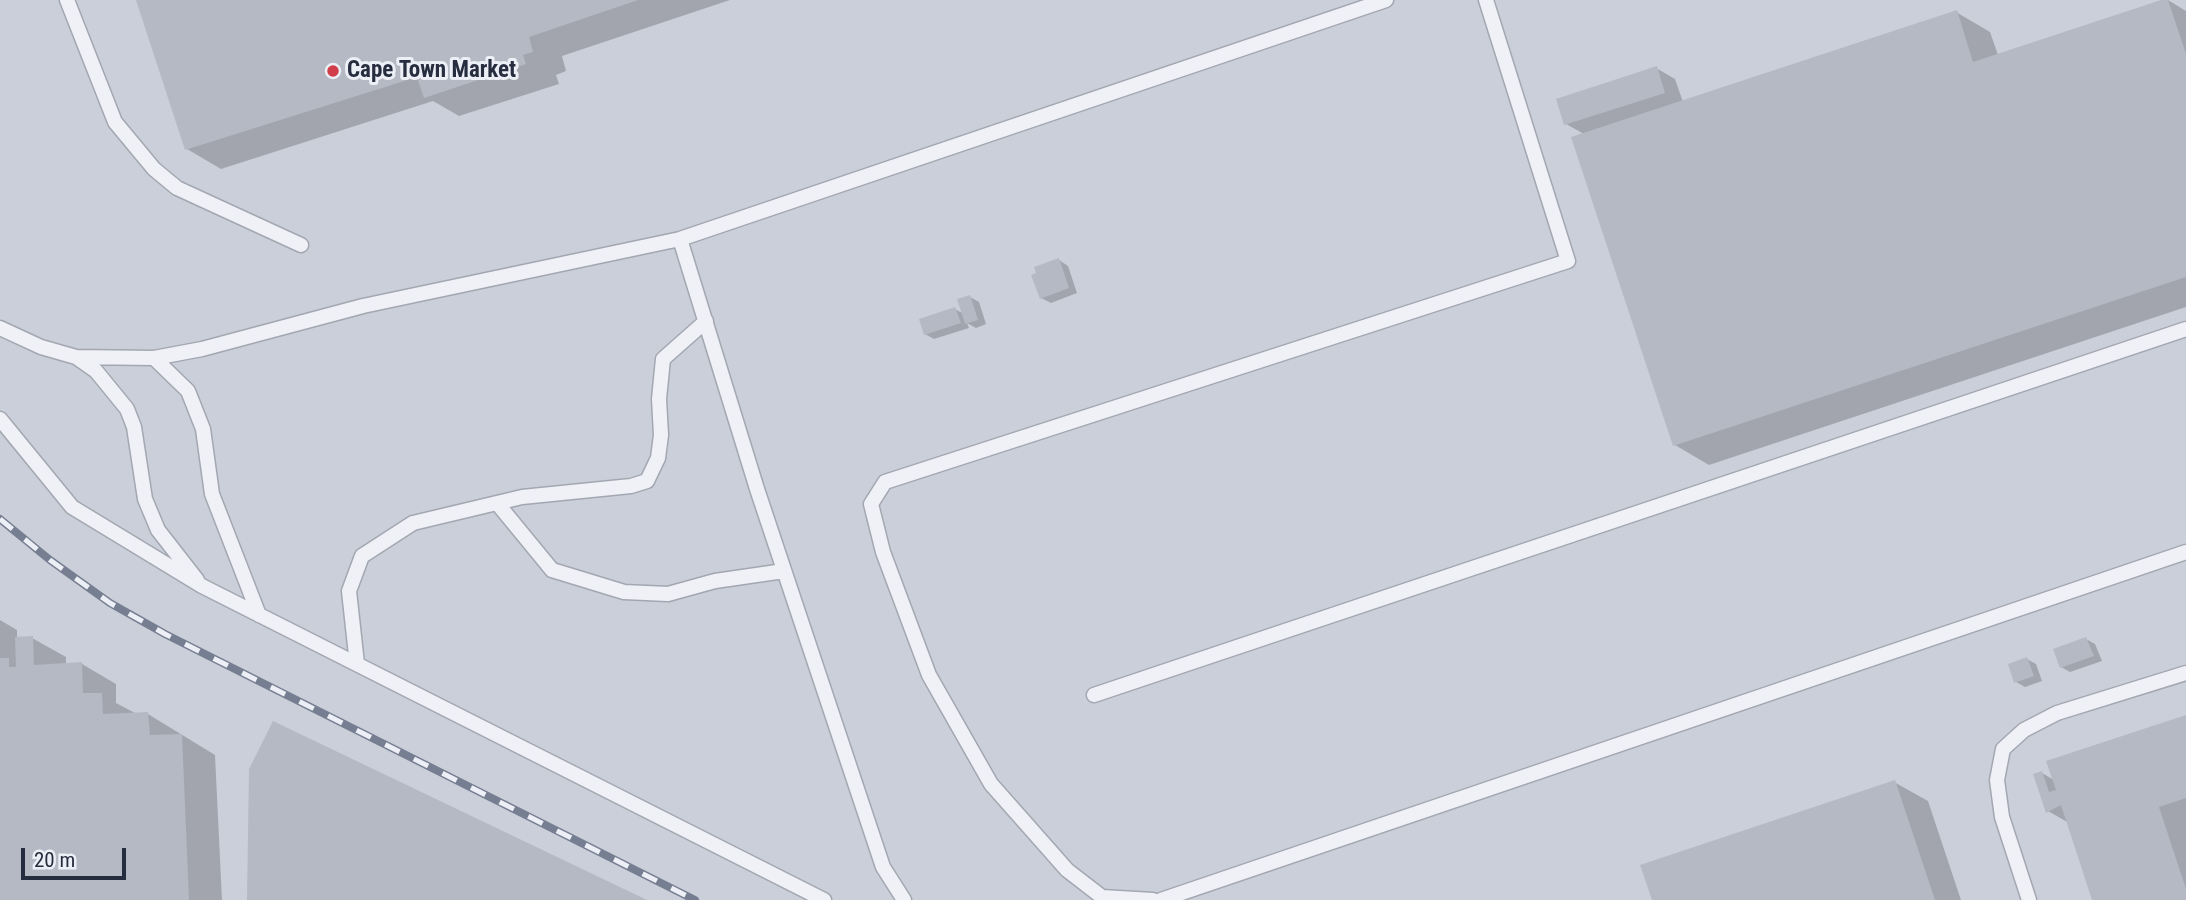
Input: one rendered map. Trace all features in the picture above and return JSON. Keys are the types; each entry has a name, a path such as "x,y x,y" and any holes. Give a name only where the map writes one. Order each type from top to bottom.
{"lane":[{"path":"66,0 115,122 154,169 177,188 301,245"},
{"path":"0,328 41,347 76,357 154,358 202,349 363,306 680,239 1386,0"},
{"path":"1153,900 1102,897 1067,870 991,784 929,675 883,552 871,504 885,482 1567,261 1486,0"},
{"path":"680,239 883,867 904,900"},
{"path":"357,664 349,591 362,556 413,523 522,497 631,486 647,481 658,458 663,359 706,321"},
{"path":"1094,695 2186,329"},
{"path":"76,357 96,371 127,409 134,427 145,499 159,530 202,586"},
{"path":"154,358 188,391 203,429 212,495 260,615"},
{"path":"0,419 72,507 202,586 824,900"},
{"path":"497,503 552,570 624,592 668,594 715,581 785,570"},
{"path":"1161,900 2186,552"},
{"path":"2029,900 2002,817 1997,780 2003,749 2024,730 2057,713 2186,673"}],"shaded area":[{"path":"0,0 2186,0 2186,900 0,900"}],"building":[{"name":"Cape Town Market","path":"136,0 638,0 529,37 533,52 523,55 526,64 424,98 417,77 185,150"},
{"path":"2161,0 2168,0 2186,54 2186,277 1673,446 1571,137 1957,10 1973,62"},
{"path":"1657,66 1665,93 1564,125 1556,99"},
{"path":"1059,258 1069,288 1040,299 1031,275 1036,273 1034,267"},
{"path":"970,295 978,320 965,324 957,299"},
{"path":"955,307 961,323 924,335 919,319"},
{"path":"33,636 34,665 82,662 83,693 102,693 103,714 148,712 150,735 182,734 189,900 0,900 0,658 9,658 9,667 16,667 15,637"},
{"path":"2086,637 2094,656 2060,668 2053,649"},
{"path":"2027,657 2034,676 2014,683 2008,664"},
{"path":"2186,715 2186,798 2159,807 2186,889 2186,900 2092,900 2061,805 2046,813 2033,774 2042,771 2049,792 2056,790 2046,761"},
{"path":"273,721 647,900 247,900 249,769"},
{"path":"1895,780 1935,900 1652,900 1640,865"}],"railway":[{"path":"0,519 50,560 110,603 165,634 695,900"}],"place":[{"name":"Cape Town Market","path":"333,71"}]}
